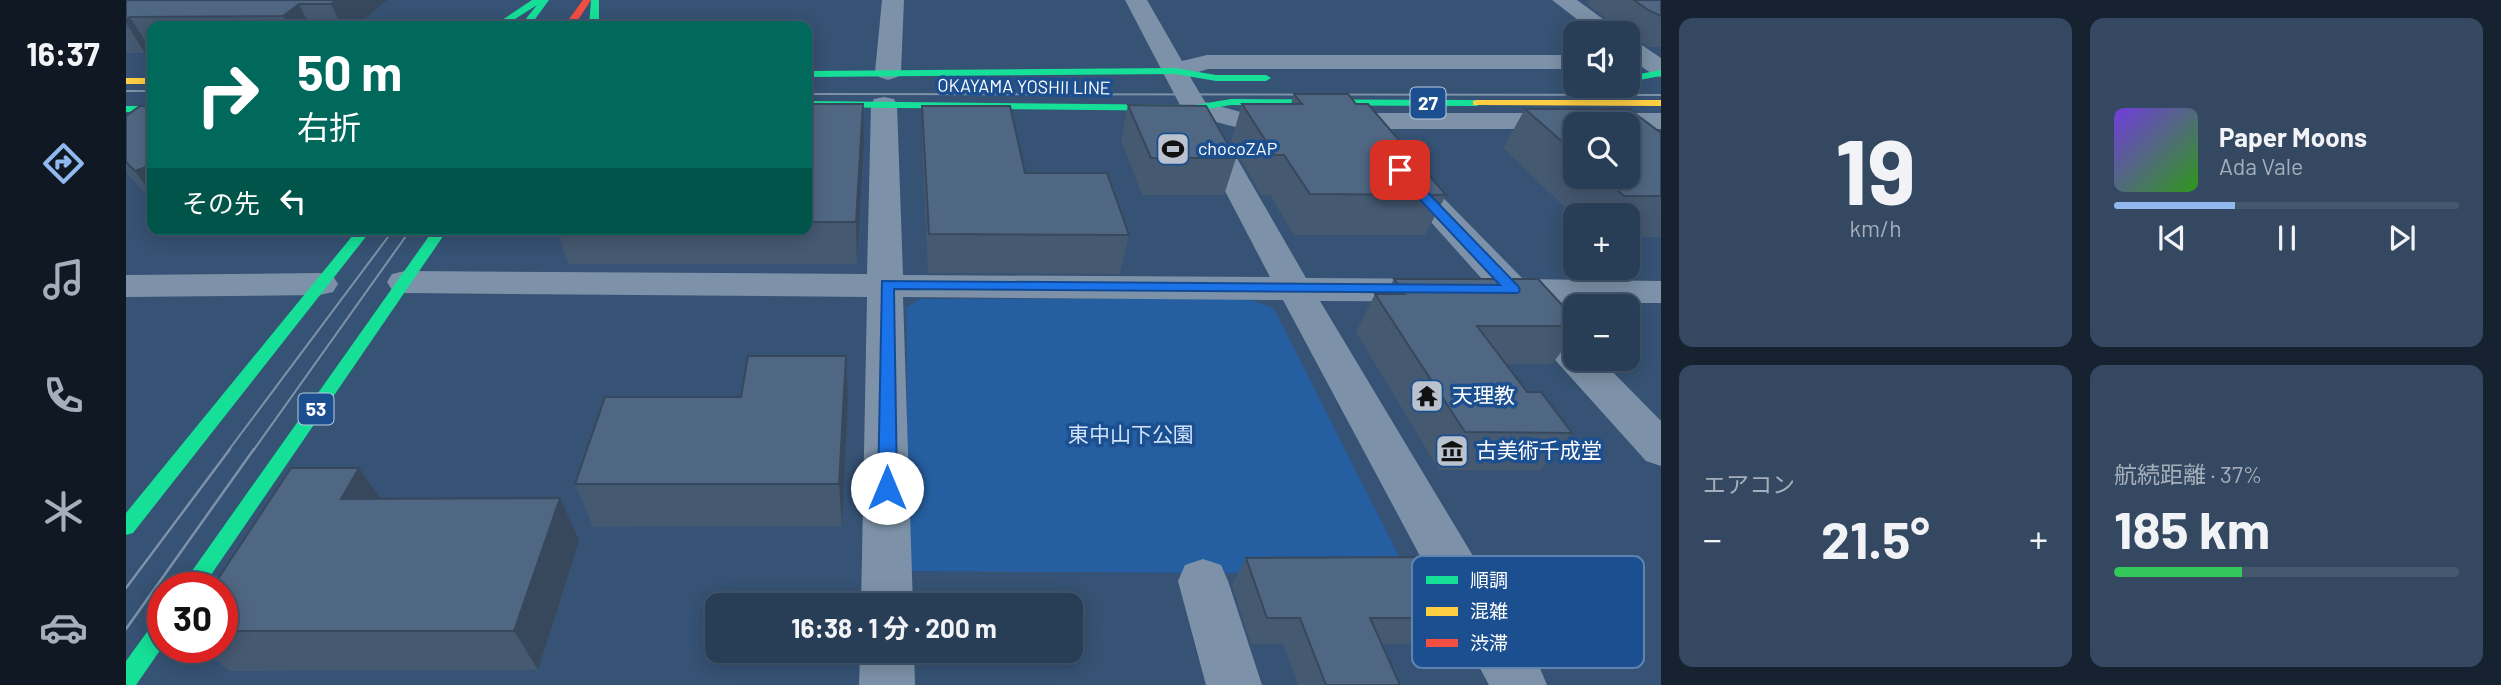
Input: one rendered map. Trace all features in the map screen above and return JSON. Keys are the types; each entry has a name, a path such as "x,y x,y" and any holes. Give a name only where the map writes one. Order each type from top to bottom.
{"main road":[{"path":"506,21 538,0"},
{"path":"529,21 545,0"},
{"path":"572,21 587,0"},
{"path":"594,21 595,0"},
{"name":"OKAYAMA YOSHII LINE","path":"812,103 886,89 1175,71 1216,78 1341,78"},
{"path":"1640,76 1661,71"},
{"name":"OKAYAMA YOSHII LINE","path":"812,75 886,89 1195,108 1231,102 1661,103"},
{"path":"126,81 147,81"},
{"path":"126,109 147,108"},
{"path":"126,527 360,235"},
{"name":"53","path":"201,572 437,235"},
{"path":"126,680 147,650"}],"street":[{"path":"887,593 886,89 893,0"},
{"path":"1136,0 1446,556"},
{"path":"1563,0 1593,21"},
{"path":"1640,55 1661,71"},
{"path":"1175,71 1207,62 1563,62"},
{"path":"1640,67 1661,71"},
{"path":"1195,108 1243,121 1661,121"},
{"path":"1355,122 1563,344"},
{"path":"405,282 1661,292"},
{"path":"126,286 320,284"},
{"path":"1588,371 1661,449"},
{"path":"1203,581 1234,685"},
{"path":"887,663 887,685"},
{"path":"1509,668 1519,685"}],"green space":[{"name":"東中山下公園","path":"921,299 1250,299 1274,309 1408,574 907,571 907,307"}],"building":[{"path":"126,0 336,0 331,4 299,4 283,16 126,19"},
{"path":"1634,0 1661,0 1661,16 1648,10"},
{"path":"1294,94 1348,94 1356,104 1368,104 1446,195 1310,194 1284,155 1275,155 1242,104 1302,104"},
{"path":"812,104 863,104 856,222 812,222"},
{"path":"1128,105 1206,106 1236,158 1151,158"},
{"path":"140,106 147,106 147,167 135,171 126,162 126,116"},
{"path":"922,106 1010,106 1025,173 1107,173 1129,235 929,234"},
{"path":"1525,109 1629,109 1633,112 1563,112 1563,142"},
{"path":"1640,117 1661,133 1661,196 1624,196 1616,189 1640,189"},
{"path":"1394,279 1538,279 1563,306 1563,326 1477,326 1527,392 1541,392 1572,433 1465,432 1375,294 1405,294"},
{"path":"748,356 846,356 839,484 575,484 605,397 741,397"},
{"path":"291,468 359,468 341,499 560,498 514,631 238,631 238,572 223,572"},
{"path":"1412,557 1412,618 1370,618 1400,685 1326,685 1300,618 1267,618 1246,558"}],"tram line":[{"path":"126,91 147,91"},
{"path":"812,94 1661,95"},
{"path":"228,451 390,235"},
{"path":"253,451 407,235"},
{"path":"126,588 230,449"},
{"path":"126,629 254,449"}],"traffic: fast":[{"path":"506,21 538,0"},
{"path":"529,21 545,0"},
{"path":"594,21 595,0"},
{"path":"812,74 1175,71 1216,78 1266,78"},
{"path":"1640,77 1661,73"},
{"path":"812,104 1195,108 1231,102 1477,103"},
{"path":"126,109 147,109"},
{"path":"126,527 360,235"},
{"path":"201,572 437,235"},
{"path":"126,680 147,650"}],"traffic: slow":[{"path":"126,81 147,81"},
{"path":"1477,103 1661,103"}],"traffic: jam":[{"path":"572,21 587,0"}],"place":[{"name":"chocoZAP","path":"1173,149"},
{"name":"天理教","path":"1427,396"},
{"name":"古美術千成堂","path":"1452,451"}],"route":[{"path":"887,488 887,284 1513,290 1400,170"}]}
